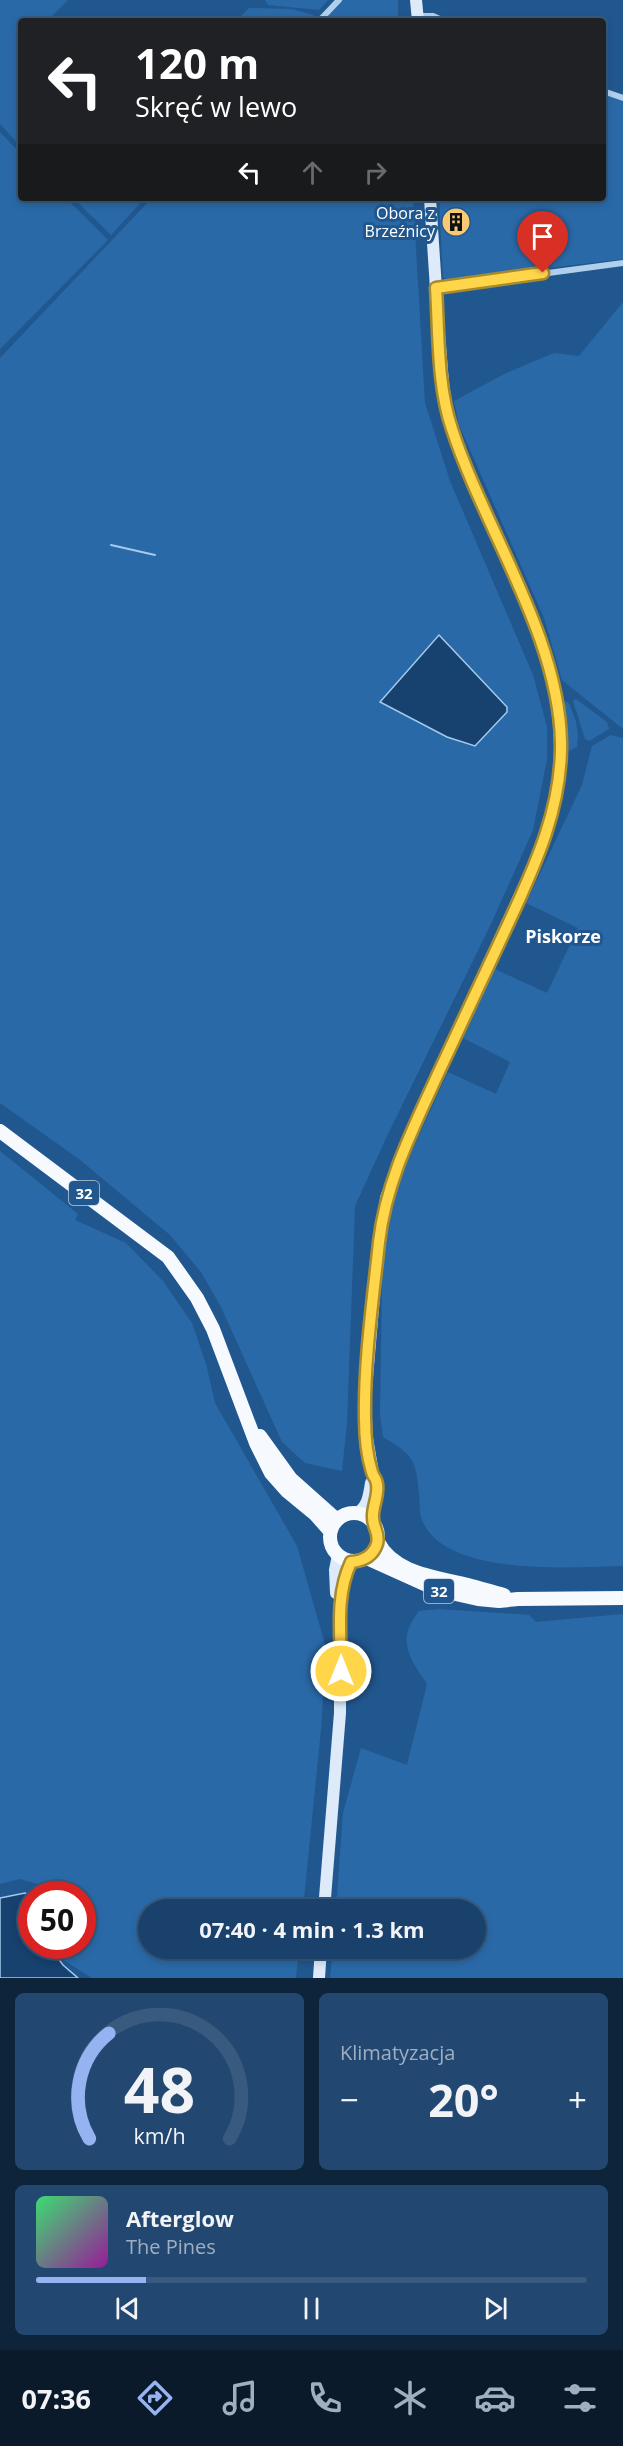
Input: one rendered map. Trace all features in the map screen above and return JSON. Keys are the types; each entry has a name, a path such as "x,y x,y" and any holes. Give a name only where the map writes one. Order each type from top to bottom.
{"main road":[{"name":"32","path":"0,1131 168,1257 197,1298 213,1329 250,1422 291,1479 334,1525"},
{"path":"357,1513 374,1523 378,1532 378,1542 372,1554 367,1558 351,1562 338,1556 330,1544 334,1525 343,1515 357,1513"},
{"name":"32","path":"378,1542 393,1559 424,1576 518,1599"},
{"name":"32","path":"367,1558 438,1590 478,1599 499,1601 623,1598"}],"street":[{"path":"322,18 339,0"},
{"path":"416,0 418,18"},
{"path":"423,18 433,16 437,18"},
{"path":"606,92 623,98"},
{"path":"374,1523 372,1518 378,1489 367,1438 365,1401 377,1261 386,1198 405,1146 542,847 556,801 561,765 560,721 552,676 526,606 463,460 450,423 444,395 430,201"},
{"path":"436,288 623,263"},
{"path":"357,1513 363,1510 366,1504 373,1473"},
{"path":"338,1556 335,1581 340,1603"},
{"path":"325,1899 340,1713 340,1603 345,1575 351,1562"},
{"path":"319,1978 320,1959"}],"shaded area":[{"path":"0,0 68,0 50,18 18,18 18,144 0,124"},
{"path":"265,0 328,0 319,10 268,5"},
{"path":"342,0 398,0 398,18 325,18"},
{"path":"249,8 292,9 314,15 311,18 239,18"},
{"path":"606,94 623,102 623,259 447,280 443,277 439,201 606,201"},
{"path":"0,132 18,151 18,201 69,201 108,240 0,349"},
{"path":"76,201 142,201 111,235"},
{"path":"149,201 413,201 425,403 450,481 533,675 547,727 547,759 533,830 491,924 355,1206 347,1423 342,1471 305,1463 282,1442 221,1307 201,1272 170,1235 79,1159 0,1103 0,358"},
{"path":"623,302 623,729 562,680 544,618 459,425 454,401 506,373 554,353 579,356"},
{"path":"439,635 507,707 507,712 475,746 447,737 380,702"},
{"path":"576,699 607,722 609,729 589,741 585,739 573,701"},
{"path":"565,701 569,703 578,735 577,747 569,751 566,749 562,703"},
{"path":"611,735 623,738 623,1566 510,1565 480,1560 454,1551 433,1537 421,1517 418,1482 411,1459 383,1437 380,1415 383,1214 448,1072 496,1094 510,1062 463,1038 495,969 547,993 578,928 526,903 582,785 592,746"},
{"path":"0,1151 78,1214 75,1220 126,1243 163,1281 192,1323 206,1364 215,1403 297,1546 326,1648 321,1729 304,1899 138,1899 138,1959 298,1959 296,1978 92,1978 62,1959 96,1959 96,1881 27,1881 20,1879 0,1884"},
{"path":"439,1609 529,1615 536,1622 623,1614 623,1978 330,1978 332,1959 486,1959 486,1899 337,1899 343,1813 361,1748 407,1765 427,1684 410,1657 407,1640 412,1621 419,1611"},
{"path":"18,1894 18,1959 59,1959 78,1978 0,1978 0,1898"}],"waterway":[{"path":"111,545 155,555"}],"place":[{"name":"Obora z Brzeźnicy","path":"456,222"}],"district":[{"name":"Piskorze","path":"563,936"}],"route":[{"path":"341,1671 340,1603 345,1575 351,1562 367,1558 372,1554 378,1542 378,1532 372,1518 378,1489 367,1438 365,1401 376,1277 386,1198 398,1161 542,847 556,801 561,765 558,702 545,654 463,460 450,423 444,395 436,288 543,273"}]}
